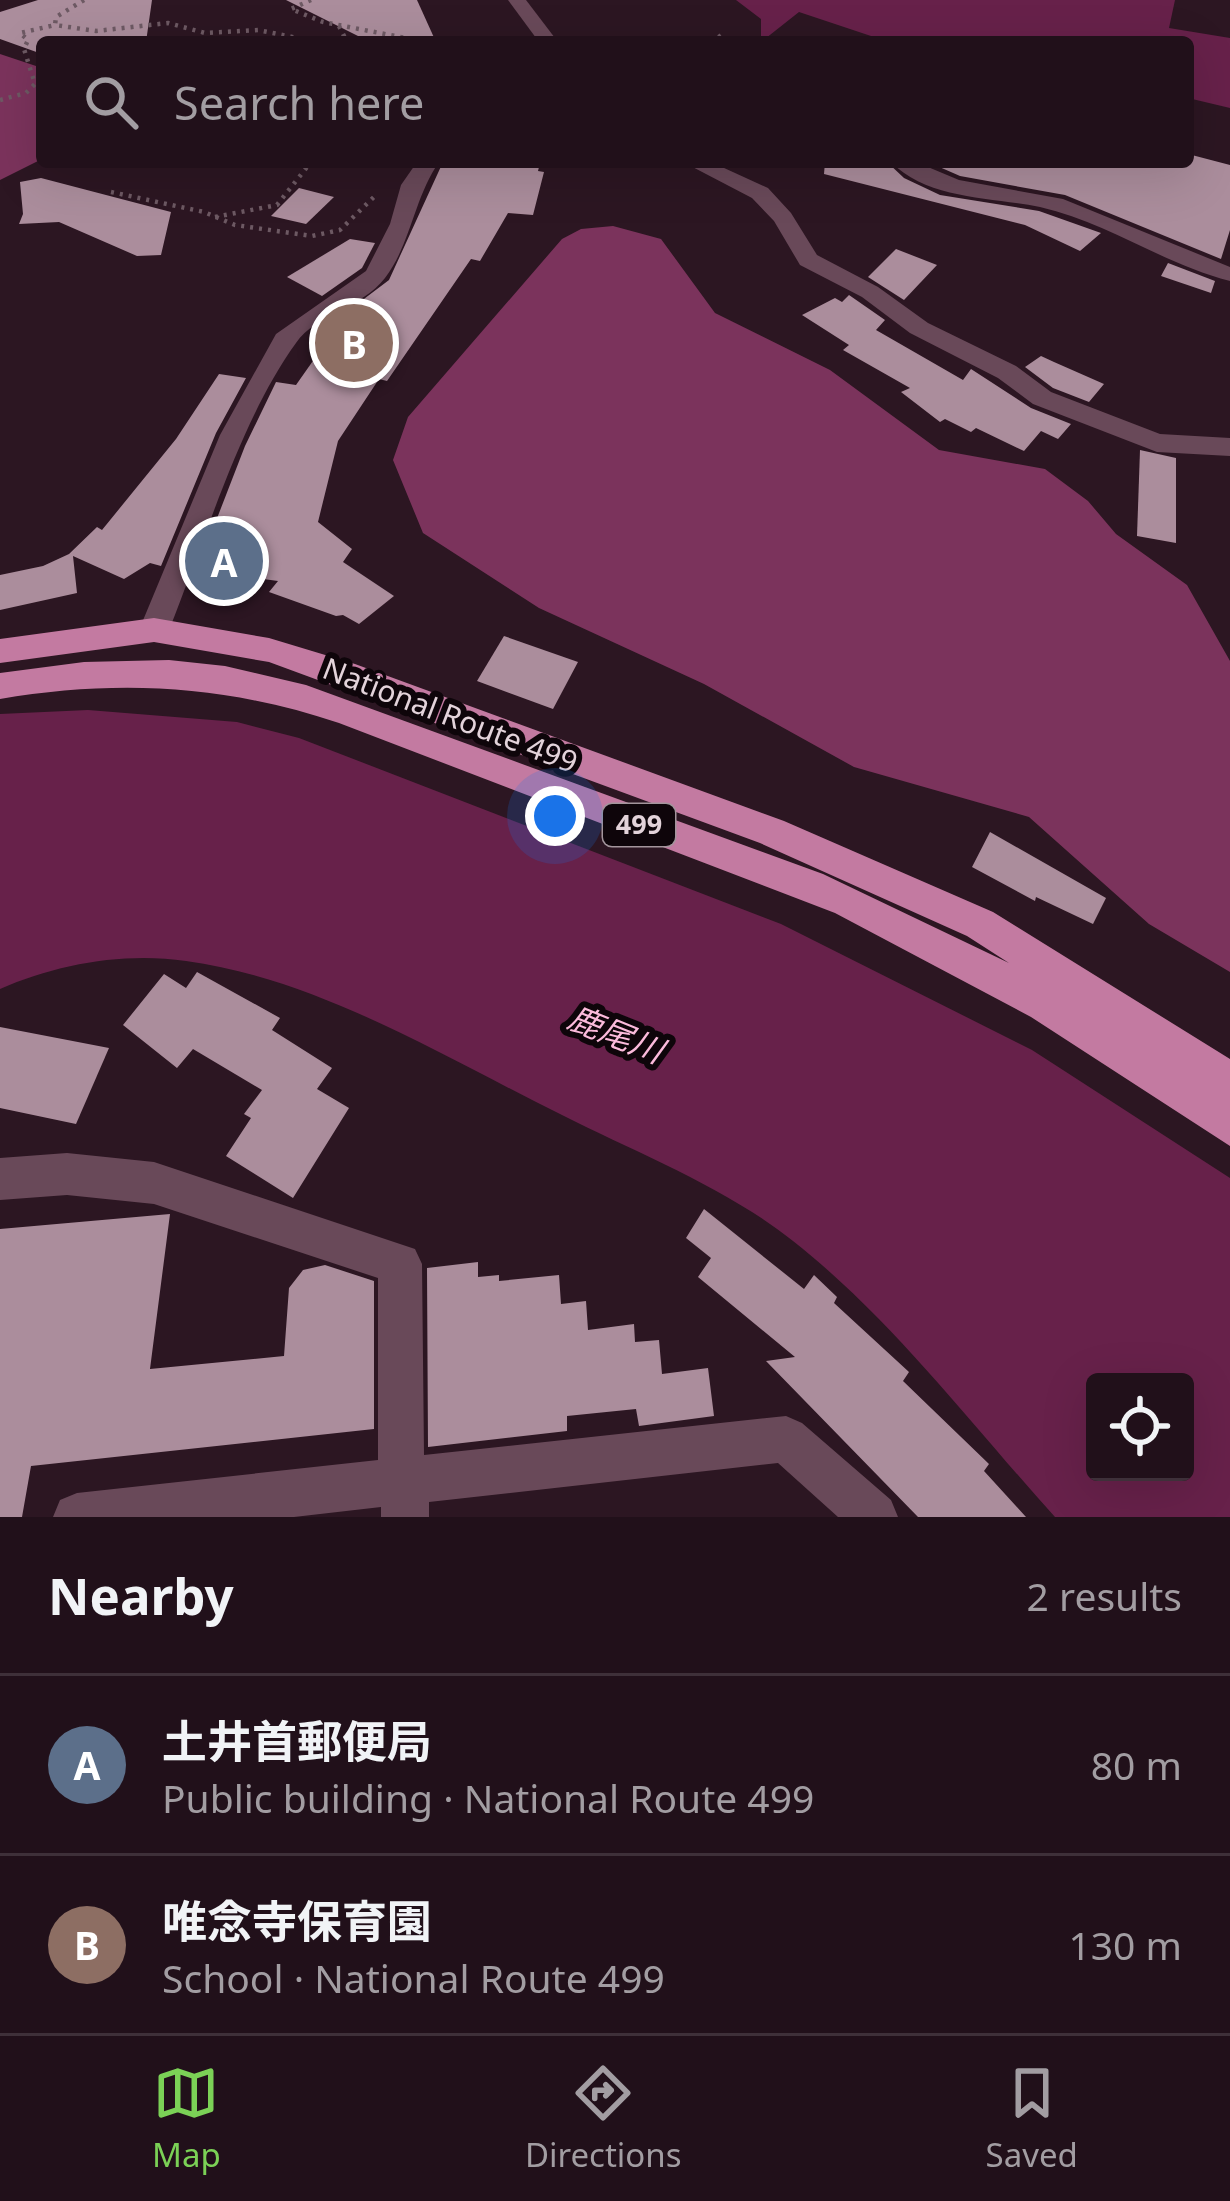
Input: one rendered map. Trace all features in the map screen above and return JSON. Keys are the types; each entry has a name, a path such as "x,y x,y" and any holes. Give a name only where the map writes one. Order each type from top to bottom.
{"highway":[{"name":"National Route 499","path":"0,651 112,632 154,630 268,650 355,677 772,832 980,924 1230,1082"},
{"name":"National Route 499","path":"0,686 52,676 130,673 224,679 363,718 844,900 922,936 1074,1025 1230,1126"}],"street":[{"path":"513,0 528,36"},
{"path":"513,0 544,36"},
{"path":"154,630 233,435 288,334 376,274 401,224 412,185 424,168"},
{"path":"707,168 760,193 783,218 808,260 870,292 919,328 1006,372 1042,398 1156,443 1230,447"},
{"path":"911,168 925,178 1058,205 1190,263 1230,274"},
{"path":"0,1179 67,1174 154,1183 400,1264 398,1444 405,1499"},
{"path":"77,1517 405,1499 786,1439 874,1517"}],"path":[{"path":"55,25 56,17 84,0"},
{"path":"311,0 291,9 340,26 413,36"},
{"path":"0,100 26,93 35,84 24,49 28,40 20,33 55,25 96,31 168,22 206,33 258,30 288,36"},
{"path":"340,26 344,36"},
{"path":"214,217 277,205 306,168"},
{"path":"111,192 235,225 328,234 340,230 381,190"}],"shaded area":[{"path":"0,54 36,66 36,162 0,180"},
{"path":"613,226 661,239 715,313 830,370 939,450 1045,469 1088,501 1116,534 1187,585 1230,661 1230,972 1149,924 1029,817 854,767 704,684 539,608 423,533 393,460 408,417 562,239 581,229"}],"water":[{"path":"736,0 1175,0 1169,28 1230,38 1230,108 1194,99 1194,36 871,36 799,12 769,36 761,36 761,19"},
{"name":"鹿尾川","path":"88,710 237,722 299,738 781,924 1032,1050 1230,1178 1230,1517 1055,1517 864,1304 767,1222 681,1172 332,1002 236,970 139,958 91,962 0,989 0,714"}],"building":[{"path":"38,0 152,0 147,36 36,36 36,52 0,39 0,12"},
{"path":"286,0 417,0 433,36 358,36"},
{"path":"1194,156 1230,165 1230,230 1221,259 1065,195 960,176 942,168 1194,168"},
{"path":"440,168 539,168 544,172 533,215 508,213 480,261 471,259 387,381 379,379 338,441 318,522 352,549 343,562 394,596 359,624 269,592 278,581 197,570 245,446 276,382 296,385 348,311 389,280"},
{"path":"824,168 893,168 940,195 1039,211 1101,233 1080,251 1025,225 824,174"},
{"path":"41,178 171,212 161,255 137,256 59,222 19,224 23,214 20,182"},
{"path":"299,188 334,197 306,224 271,216"},
{"path":"350,239 375,243 362,268 322,296 287,277"},
{"path":"896,249 937,265 904,300 868,277"},
{"path":"1168,263 1215,281 1211,293 1161,276"},
{"path":"849,295 885,320 876,330 963,380 971,369 1031,408 1071,424 1058,439 1041,431 1024,451 976,428 971,432 945,419 940,422 901,392 910,388 843,350 849,345 802,315 835,298 842,302"},
{"path":"1041,356 1104,384 1089,402 1053,388 1025,367"},
{"path":"219,374 246,378 216,433 161,566 150,563 124,579 73,556 77,593 0,610 0,575 43,566 69,554 97,527 102,530 176,439"},
{"path":"1140,450 1176,458 1176,543 1137,536"},
{"path":"504,636 578,662 553,709 477,681"},
{"path":"990,832 1106,898 1093,924 1036,897 1035,901 972,867"},
{"path":"197,972 280,1018 272,1030 332,1068 317,1089 349,1108 293,1198 226,1156 251,1118 244,1114 262,1090 193,1049 177,1068 123,1025 164,974 186,988"},
{"path":"0,1027 109,1048 76,1124 0,1108"},
{"path":"704,1209 804,1289 814,1275 837,1297 834,1303 909,1372 903,1381 989,1464 984,1471 1026,1517 918,1517 766,1361 795,1357 698,1277 711,1258 686,1238"},
{"path":"170,1214 150,1369 284,1356 289,1288 303,1270 325,1265 374,1281 374,1429 31,1466 22,1517 0,1517 0,1229"},
{"path":"478,1262 478,1277 499,1275 499,1281 559,1275 561,1304 586,1301 588,1330 634,1324 635,1342 659,1340 662,1374 708,1368 714,1416 639,1426 636,1409 567,1416 567,1431 428,1447 427,1268"}],"place":[{"name":"唯念寺保育園","path":"354,343"},
{"name":"土井首郵便局","path":"224,561"}]}
